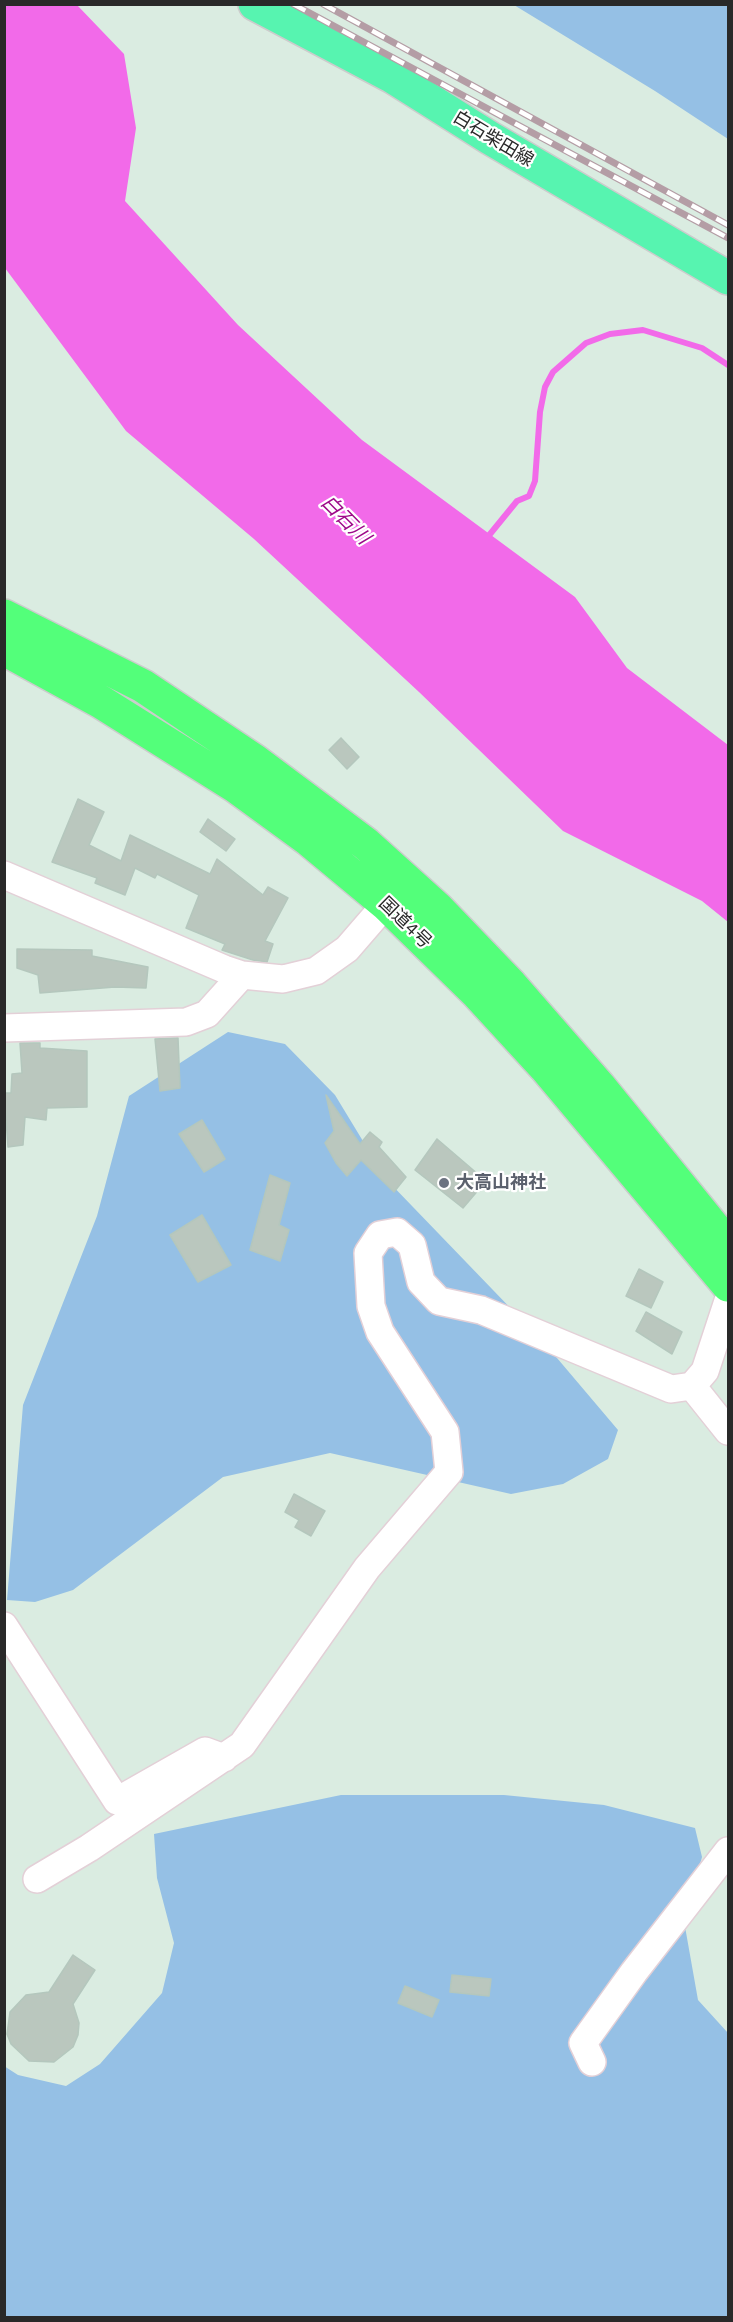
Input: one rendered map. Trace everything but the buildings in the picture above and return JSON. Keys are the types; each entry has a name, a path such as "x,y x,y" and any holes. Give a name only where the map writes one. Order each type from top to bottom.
{"highway":[{"name":"国道4号","path":"4,616 143,686 255,761 366,844 397,892 478,994 545,1066 729,1285"},
{"name":"国道4号","path":"4,650 110,707 235,786 309,840 397,892 511,985 599,1086 729,1245"}],"main road":[{"name":"白石柴田線","path":"255,4 393,77 490,138 729,278"}],"street":[{"path":"4,875 242,975 283,979 316,971 347,949 397,892"},
{"path":"4,1028 186,1022 207,1014 242,975"},
{"path":"37,1879 242,1745 367,1568 449,1472 445,1432 380,1332 371,1306 368,1252 380,1235 398,1232 412,1245 421,1282 439,1301 481,1310 671,1389 692,1386 705,1371 729,1301"},
{"path":"692,1386 729,1431"},
{"path":"4,1626 117,1800 205,1750 224,1758"},
{"path":"592,2062 583,2043 634,1972 729,1851"}],"shaded area":[{"path":"514,5 728,5 728,139 655,91"},
{"path":"228,1032 285,1044 335,1095 386,1179 546,1345 618,1430 608,1459 563,1484 511,1494 330,1453 223,1477 73,1590 35,1602 7,1600 23,1405 97,1216 129,1096"},
{"path":"341,1795 504,1795 604,1805 695,1828 702,1857 684,1921 698,2000 728,2033 728,2317 5,2317 4,2066 18,2075 66,2086 100,2064 162,1993 174,1943 157,1878 154,1834"}],"water":[{"name":"白石川","path":"5,4 77,5 124,54 136,128 125,201 238,325 362,440 575,597 627,668 728,745 728,922 702,901 563,831 419,692 254,539 126,431 5,268"}],"waterway":[{"path":"486,539 517,501 529,496 535,481 540,412 545,387 553,372 586,343 610,334 643,330 702,348 728,365"}],"railway":[{"path":"293,4 728,238"},
{"path":"323,4 728,225"}],"place":[{"name":"大高山神社","path":"444,1183"}]}
